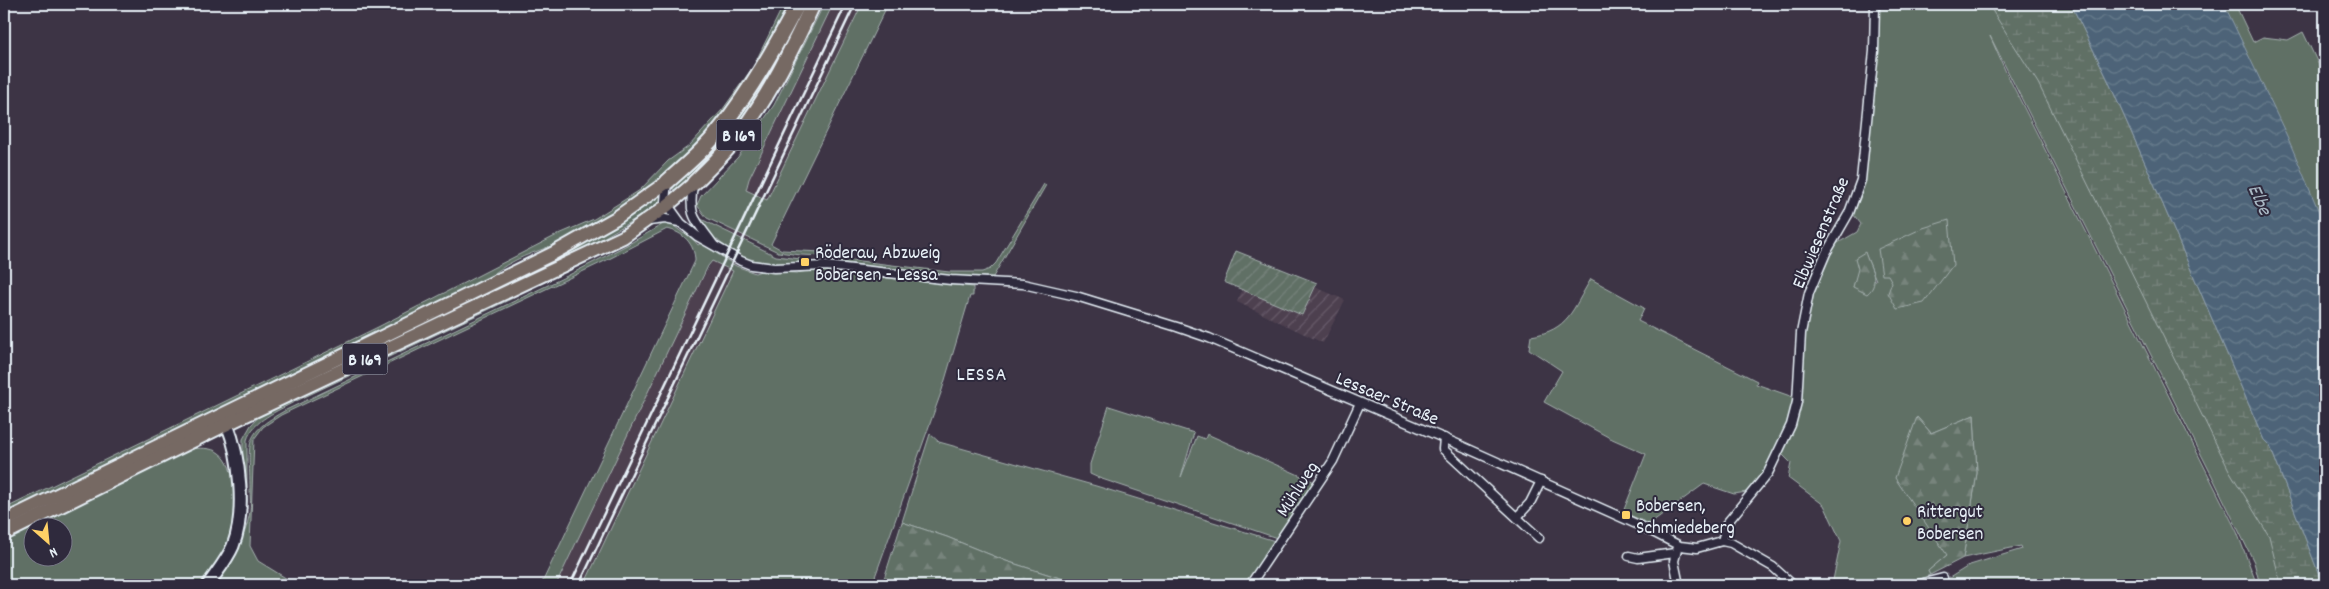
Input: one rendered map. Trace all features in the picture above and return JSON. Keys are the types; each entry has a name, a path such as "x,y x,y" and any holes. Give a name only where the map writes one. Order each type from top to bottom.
{"highway":[{"name":"B 169","path":"667,182 721,129 773,51 798,4"},
{"name":"B 169","path":"694,183 723,154 755,113 775,80 813,4"}],"main road":[{"name":"B 169","path":"4,521 565,247 616,218 667,182"},
{"name":"B 169","path":"4,534 227,424 614,241 645,222 694,183"},
{"path":"227,424 227,420 238,406"}],"street":[{"name":"Elbwiesenstraße","path":"1722,541 1727,523 1768,473 1791,425 1797,402 1801,333 1809,293 1826,253 1849,213 1861,180 1874,51 1875,4"},
{"path":"667,182 664,193 668,205"},
{"path":"694,183 690,208 695,221 714,246"},
{"name":"Lessaer Straße","path":"668,205 681,223 696,236 740,261 763,267 826,266 951,280 1023,284 1097,302 1209,338 1444,438 1541,481 1677,550 1697,548 1722,541"},
{"path":"645,222 665,219 681,223"},
{"name":"Mühlweg","path":"1250,585 1328,469 1360,403"},
{"path":"208,585 232,547 238,527 238,474 235,450 227,424"},
{"path":"1444,438 1443,449 1539,538"},
{"path":"1517,517 1530,503 1541,481"},
{"path":"1722,541 1731,543 1757,556 1793,585"},
{"path":"1629,556 1638,558 1677,550 1674,561 1679,585"},
{"path":"1916,585 1944,578"}],"shaded area":[{"path":"833,4 862,4 584,585 556,585 675,332 746,190 749,179"},
{"path":"1315,287 1345,300 1323,343 1237,302 1243,288 1302,315"}],"green space":[{"path":"784,4 792,4 751,75 728,107 704,136 676,163 647,188 614,212 571,238 516,260 481,282 4,516 4,509 378,327 559,234 594,219 640,190 668,161 689,146 723,109 753,67"},
{"path":"803,4 807,4 780,57 735,127 697,170 675,191 673,190 673,186 715,146 732,125"},
{"path":"824,4 833,4 749,179 746,190 767,200 862,4 888,4 771,244 782,250 822,252 835,258 949,272 982,272 990,269 996,263 1044,184 1046,185 993,277 951,276 830,261 826,256 778,252 707,218 697,205 701,196 738,157 774,105"},
{"path":"1877,4 2071,4 2323,585 2260,585 2254,562 2211,474 1990,36 2005,70 2237,532 2257,585 1938,585 1970,565 2022,549 2021,546 1963,558 1977,473 1974,415 1931,433 1917,417 1947,555 1928,571 1930,575 1906,585 1832,585 1841,541 1824,505 1788,478 1791,463 1781,453 1793,428 1803,334 1810,294 1828,254 1836,244 1857,232 1861,224 1853,214 1860,198 1863,181","holes":["1865,253 1876,280 1853,287"]},
{"path":"1988,4 2071,4 2146,165 2264,440 2270,446 2323,585 2281,585 2269,536 2229,470 2038,83"},
{"path":"2223,4 2235,4 2253,42 2263,37 2288,40 2303,32 2325,78 2325,233"},
{"path":"660,192 661,201 596,242 328,370"},
{"path":"701,219 776,256 801,259 800,263 769,263 744,257 721,243 699,221"},
{"path":"1949,220 1953,265 1924,303 1897,309 1888,293 1892,282 1888,275 1882,275 1878,249 1923,228"},
{"path":"665,223 674,226 684,234 687,232 698,245 701,243 736,266 755,273 761,271 797,273 813,270 973,287 973,296 970,296 942,390 872,585 584,585 733,271 712,261 556,585 541,585 695,261 693,249 687,240 678,233 667,229 607,260 281,415 263,427 254,439 250,546 258,561 297,585 216,585 237,550 248,522 250,512 249,460 251,441 261,426 286,410 567,276"},
{"path":"1236,251 1317,283 1302,315 1224,282"},
{"path":"1865,252 1874,279 1874,284 1867,294 1853,287 1858,269 1855,258"},
{"path":"1591,279 1644,308 1638,321 1757,381 1756,384 1793,397 1788,424 1778,448 1764,471 1747,492 1734,494 1704,484 1649,524 1623,512 1646,454 1610,438 1544,402 1562,371 1529,349 1531,336 1544,333 1562,324 1574,309"},
{"path":"513,298 294,402 260,422 250,433 247,440 247,501 242,531 243,439 251,425 261,414 503,299"},
{"path":"1109,406 1194,433 1181,477 1197,436 1205,439 1207,434 1317,483 1277,538 1099,478 1090,474 1090,464"},
{"path":"1974,415 1977,473 1963,558 1930,575 1928,571 1947,555 1895,478 1917,417 1931,433"},
{"path":"930,434 939,442 1096,486 1275,541 1247,585 1082,585 1006,561 947,537 902,522"},
{"path":"189,449 209,449 216,451 225,459 233,478 234,523 223,552 203,585 80,585 80,583 4,585 4,539 22,530 22,566 72,566 72,516 51,516"},
{"path":"902,522 947,537 1006,561 1082,585 882,585"}],"water":[{"name":"Elbe","path":"2071,4 2224,4 2287,136 2325,226 2325,585 2323,585 2270,446 2264,440 2146,165"}],"railway":[{"path":"570,585 846,4"},
{"path":"579,585 855,4"}],"place":[{"name":"Röderau, Abzweig Bobersen - Lessa","path":"805,262"},
{"name":"Bobersen, Schmiedeberg","path":"1626,515"},
{"name":"Rittergut Bobersen","path":"1907,521"}],"district":[{"name":"LESSA","path":"982,373"}]}
